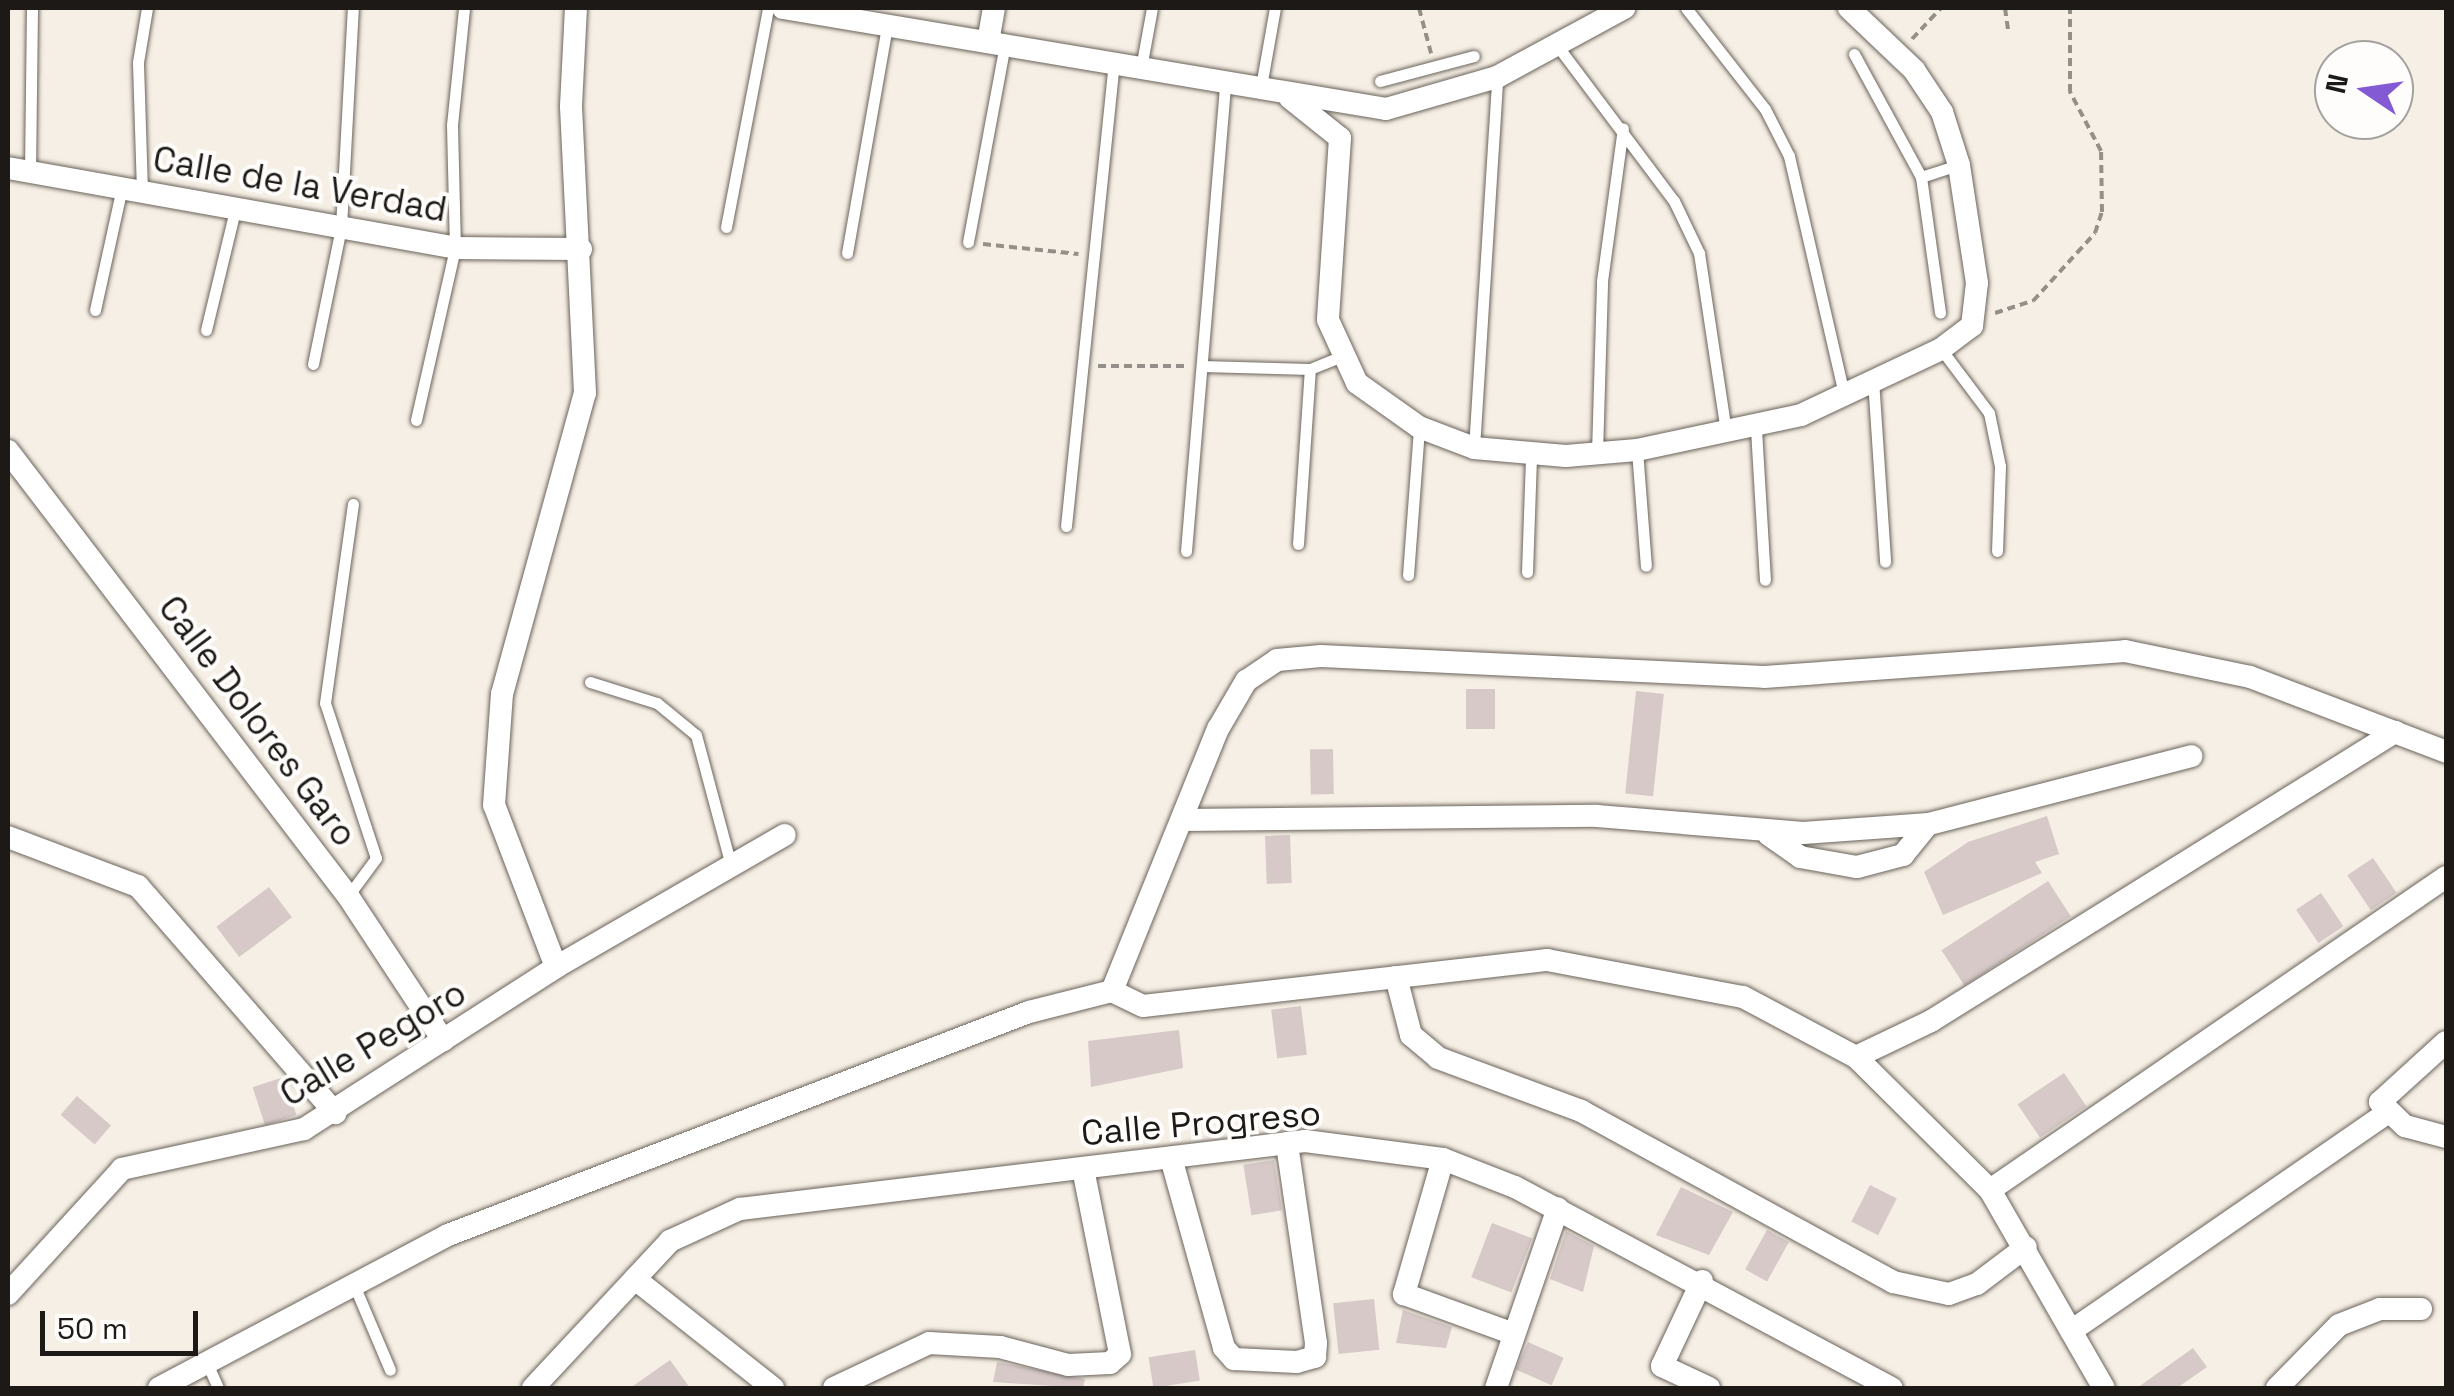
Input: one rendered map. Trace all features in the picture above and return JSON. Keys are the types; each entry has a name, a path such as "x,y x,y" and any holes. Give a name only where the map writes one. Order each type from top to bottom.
{"street":[{"path":"556,967 494,805 502,694 585,393 572,106 576,8"},
{"path":"784,8 1141,68 1290,98 1386,108 1448,97 1556,44 1596,14 1624,8"},
{"path":"994,8 996,44"},
{"path":"1290,98 1330,123 1344,157 1327,275 1339,357 1384,407 1418,427 1474,448 1531,454 1637,450 1756,429 1940,349 1972,326 1976,308 1959,165 1942,112 1897,51 1849,8"},
{"name":"Calle de la Verdad","path":"13,170 455,248 581,249"},
{"name":"Calle Dolores Garo","path":"8,451 348,896 443,1040"},
{"path":"1112,991 1246,680 1277,660 1321,656 1746,677 2126,651 2250,677 2446,752"},
{"path":"1856,1057 1931,1022 2395,732"},
{"path":"1183,820 1597,816 1769,834 1926,824 2191,756"},
{"path":"1769,834 1800,857 1857,867 1903,854 1926,824"},
{"name":"Calle Pegoro","path":"8,1294 122,1170 166,1154 268,1142 336,1113 556,967 785,835"},
{"path":"8,837 138,886 336,1113"},
{"path":"1990,1190 2446,877"},
{"path":"159,1388 448,1235 1029,1012 1112,991 1143,1006 1547,960 1613,967 1743,997 1856,1057 1990,1190 2104,1388"},
{"path":"1396,977 1411,1034 1438,1058 1581,1112 1893,1282 1949,1294 1977,1284 2026,1247"},
{"path":"2446,1042 2390,1088 2380,1102 2386,1114 2446,1137"},
{"path":"2071,1331 2386,1114"},
{"path":"1171,1158 1224,1348 1234,1358 1297,1362 1315,1357 1316,1343 1287,1143"},
{"name":"Calle Progreso","path":"532,1388 670,1241 740,1209 1287,1143 1443,1159 1558,1208 1702,1281 1892,1388"},
{"path":"1443,1159 1404,1294 1514,1334"},
{"path":"834,1388 929,1343 1000,1347 1068,1365 1110,1362 1120,1354 1083,1169"},
{"path":"1496,1388 1558,1208"},
{"path":"635,1279 773,1388"},
{"path":"1702,1281 1662,1366 1709,1388"},
{"path":"2277,1388 2338,1324 2380,1310 2421,1308"}],"lane":[{"path":"13,170 32,8"},
{"path":"95,310 132,189 138,62 147,8"},
{"path":"313,364 342,227 352,8"},
{"path":"416,420 455,248 452,125 464,8"},
{"path":"726,227 768,8"},
{"path":"1141,68 1152,8"},
{"path":"1260,92 1275,8"},
{"path":"1686,8 1765,109 1789,156 1844,394"},
{"path":"847,252 886,25"},
{"path":"968,242 996,44"},
{"path":"1556,44 1623,128 1699,253 1726,434"},
{"path":"1854,54 1900,126 1921,177 1940,313"},
{"path":"1380,82 1440,71 1474,56"},
{"path":"1066,526 1114,64"},
{"path":"1440,71 1448,97"},
{"path":"1474,448 1497,76"},
{"path":"1186,550 1225,84"},
{"path":"1597,453 1602,281 1623,128"},
{"path":"1921,177 1959,165"},
{"path":"206,330 235,210"},
{"path":"1940,349 1989,413 2000,466 1997,551"},
{"path":"1202,366 1310,369 1339,357"},
{"path":"1298,544 1310,369"},
{"path":"1873,379 1885,562"},
{"path":"1408,575 1418,427"},
{"path":"1756,429 1766,580"},
{"path":"1637,450 1646,566"},
{"path":"1527,572 1531,454"},
{"path":"348,896 376,858 325,703 353,504"},
{"path":"590,682 657,703 696,735 731,866"},
{"path":"354,1285 390,1370"},
{"path":"207,1363 218,1388"}],"path":[{"path":"1420,8 1440,71"},
{"path":"1897,51 1941,8"},
{"path":"2004,8 2008,30"},
{"path":"1976,308 2002,314 2033,301 2095,233 2102,212 2101,151 2070,92 2070,8"},
{"path":"968,242 1094,256"},
{"path":"1084,366 1202,366"}],"building":[{"path":"1466,689 1495,689 1495,729 1466,729"},
{"path":"1636,691 1664,694 1653,796 1625,793"},
{"path":"1310,749 1333,749 1334,794 1311,794"},
{"path":"2047,816 2059,854 2035,862 2042,873 1943,915 1924,872 1968,842"},
{"path":"1290,835 1292,883 1267,884 1265,836"},
{"path":"2373,858 2396,893 2371,910 2347,875"},
{"path":"2048,881 2071,916 1964,985 1941,950"},
{"path":"269,887 292,917 239,957 216,927"},
{"path":"2321,893 2343,926 2318,943 2296,910"},
{"path":"1301,1006 1307,1055 1277,1058 1271,1010"},
{"path":"1179,1030 1183,1068 1091,1087 1088,1041"},
{"path":"2064,1073 2086,1106 2040,1137 2018,1104"},
{"path":"284,1077 296,1115 265,1125 253,1087"},
{"path":"77,1096 111,1126 95,1144 61,1115"},
{"path":"1274,1160 1282,1210 1251,1215 1243,1165"},
{"path":"1870,1185 1897,1199 1878,1235 1851,1222"},
{"path":"1681,1187 1733,1212 1709,1255 1656,1235"},
{"path":"1492,1223 1532,1238 1511,1293 1471,1277"},
{"path":"1767,1230 1789,1242 1767,1281 1745,1269"},
{"path":"1566,1231 1594,1246 1583,1292 1550,1279"},
{"path":"1374,1299 1379,1350 1339,1354 1333,1303"},
{"path":"1403,1310 1452,1327 1446,1348 1396,1343"},
{"path":"1528,1342 1564,1358 1551,1385 1516,1369"},
{"path":"2193,1348 2207,1367 2177,1388 2137,1388"},
{"path":"1195,1350 1200,1381 1153,1388 1149,1357"},
{"path":"670,1360 690,1388 630,1388"},
{"path":"997,1362 1085,1379 1083,1388 993,1382"}]}
